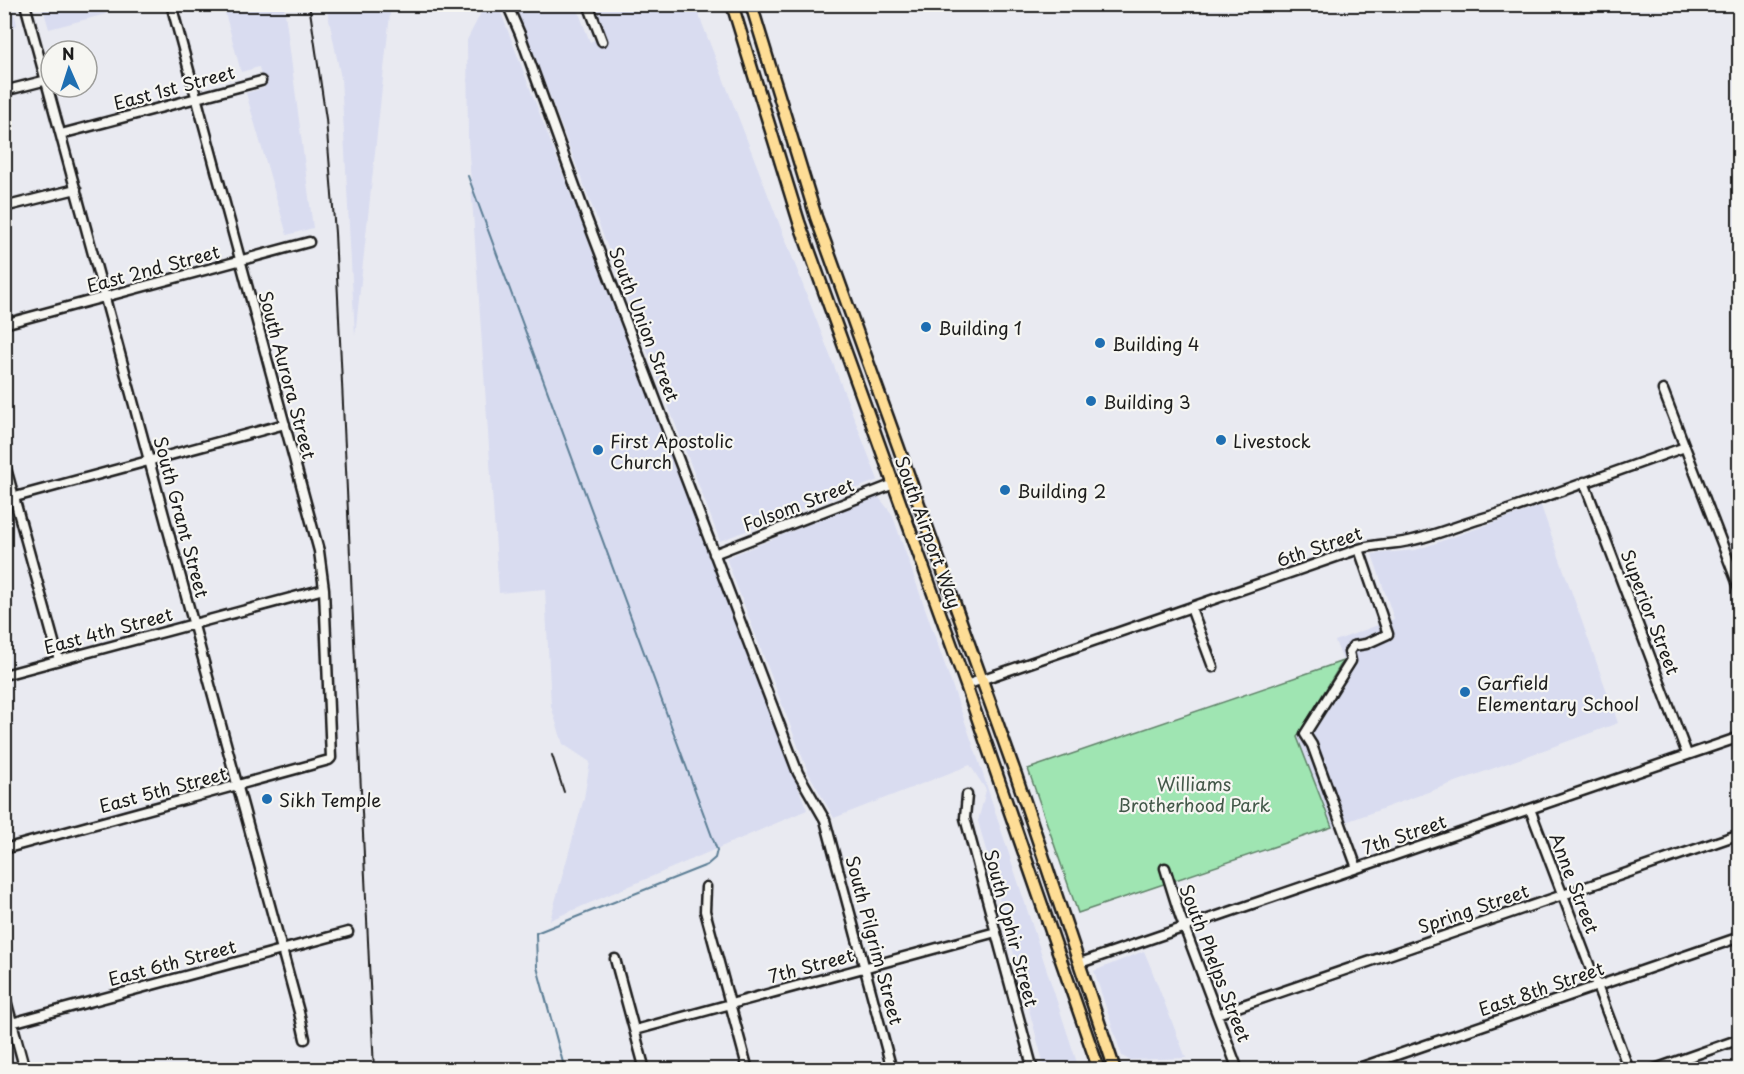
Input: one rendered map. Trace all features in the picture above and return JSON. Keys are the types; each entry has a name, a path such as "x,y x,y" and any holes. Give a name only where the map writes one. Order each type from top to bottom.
{"main road":[{"name":"South Airport Way","path":"732,4 799,222 966,686 1099,1070"},
{"name":"South Airport Way","path":"751,4 816,217 982,680 1115,1070"}],"street":[{"name":"South Grant Street","path":"26,4 39,53"},
{"name":"South Aurora Street","path":"171,4 319,551 324,589 331,753 329,760"},
{"name":"South Union Street","path":"507,4 798,773 825,820"},
{"path":"588,4 602,41"},
{"name":"East 1st Street","path":"61,134 261,81"},
{"path":"4,91 39,82"},
{"name":"South Grant Street","path":"51,99 305,1039"},
{"path":"4,207 76,189"},
{"name":"East 2nd Street","path":"4,324 309,242"},
{"path":"1663,390 1740,590"},
{"path":"4,500 285,424"},
{"name":"6th Street","path":"966,686 1359,549 1375,544 1410,541 1494,515 1685,447"},
{"path":"4,461 59,660"},
{"name":"Superior Street","path":"1584,482 1687,754"},
{"name":"Folsom Street","path":"714,554 894,484"},
{"path":"1357,868 1312,745 1305,734 1351,661 1349,652 1353,646 1366,645 1388,634 1359,549"},
{"name":"East 4th Street","path":"4,675 324,589"},
{"path":"1191,608 1213,667"},
{"name":"7th Street","path":"1080,963 1740,737"},
{"name":"East 5th Street","path":"4,849 329,760"},
{"name":"South Ophir Street","path":"967,795 965,818 1033,1070"},
{"name":"Anne Street","path":"1530,809 1629,1070"},
{"name":"South Pilgrim Street","path":"825,820 892,1070"},
{"name":"Spring Street","path":"1217,1014 1740,834"},
{"name":"South Phelps Street","path":"1165,868 1168,883 1238,1070"},
{"path":"706,887 705,911 748,1070"},
{"name":"East 6th Street","path":"8,1024 348,932"},
{"name":"7th Street","path":"634,1030 996,932"},
{"name":"East 8th Street","path":"1353,1070 1740,937"},
{"path":"615,959 645,1070"},
{"path":"4,993 8,1024 25,1070"},
{"path":"1652,1070 1740,1040"}],"shaded area":[{"path":"5,4 12,5 17,25 5,29"},
{"path":"42,5 104,5 106,14 49,29"},
{"path":"223,5 284,5 313,228 287,235 246,93 264,88 259,67 241,72"},
{"path":"326,5 391,5 355,336 341,78"},
{"path":"498,5 807,810 550,920 584,798 590,762 563,744 551,706 545,589 499,593 468,140 467,40 482,11"},
{"path":"515,5 576,5 590,42 599,38 587,5 695,5 878,480 720,541"},
{"path":"878,496 892,514 979,762 1079,1069 1045,1069 978,821 986,790 970,765 834,818 808,772 726,558"},
{"name":"Garfield Elementary School","path":"1541,506 1618,723 1332,827 1296,737 1343,661 1335,641 1394,619 1372,554 1416,550"},
{"path":"1144,951 1186,1058 1129,1060 1122,1056 1094,971"}],"green space":[{"name":"Williams Brotherhood Park","path":"1343,661 1297,737 1332,827 1078,913 1028,769"}],"waterway":[{"path":"468,176 717,850 715,858 707,865 536,933 537,967 565,1070"}],"railway":[{"path":"309,4 326,119 335,233 374,1070"},
{"path":"552,755 564,792"}],"place":[{"name":"Building 1","path":"926,327"},
{"name":"Building 4","path":"1100,343"},
{"name":"Building 3","path":"1091,401"},
{"name":"Livestock","path":"1221,440"},
{"name":"First Apostolic Church","path":"598,450"},
{"name":"Building 2","path":"1005,490"},
{"name":"Garfield Elementary School","path":"1465,692"},
{"name":"Sikh Temple","path":"267,799"}]}
